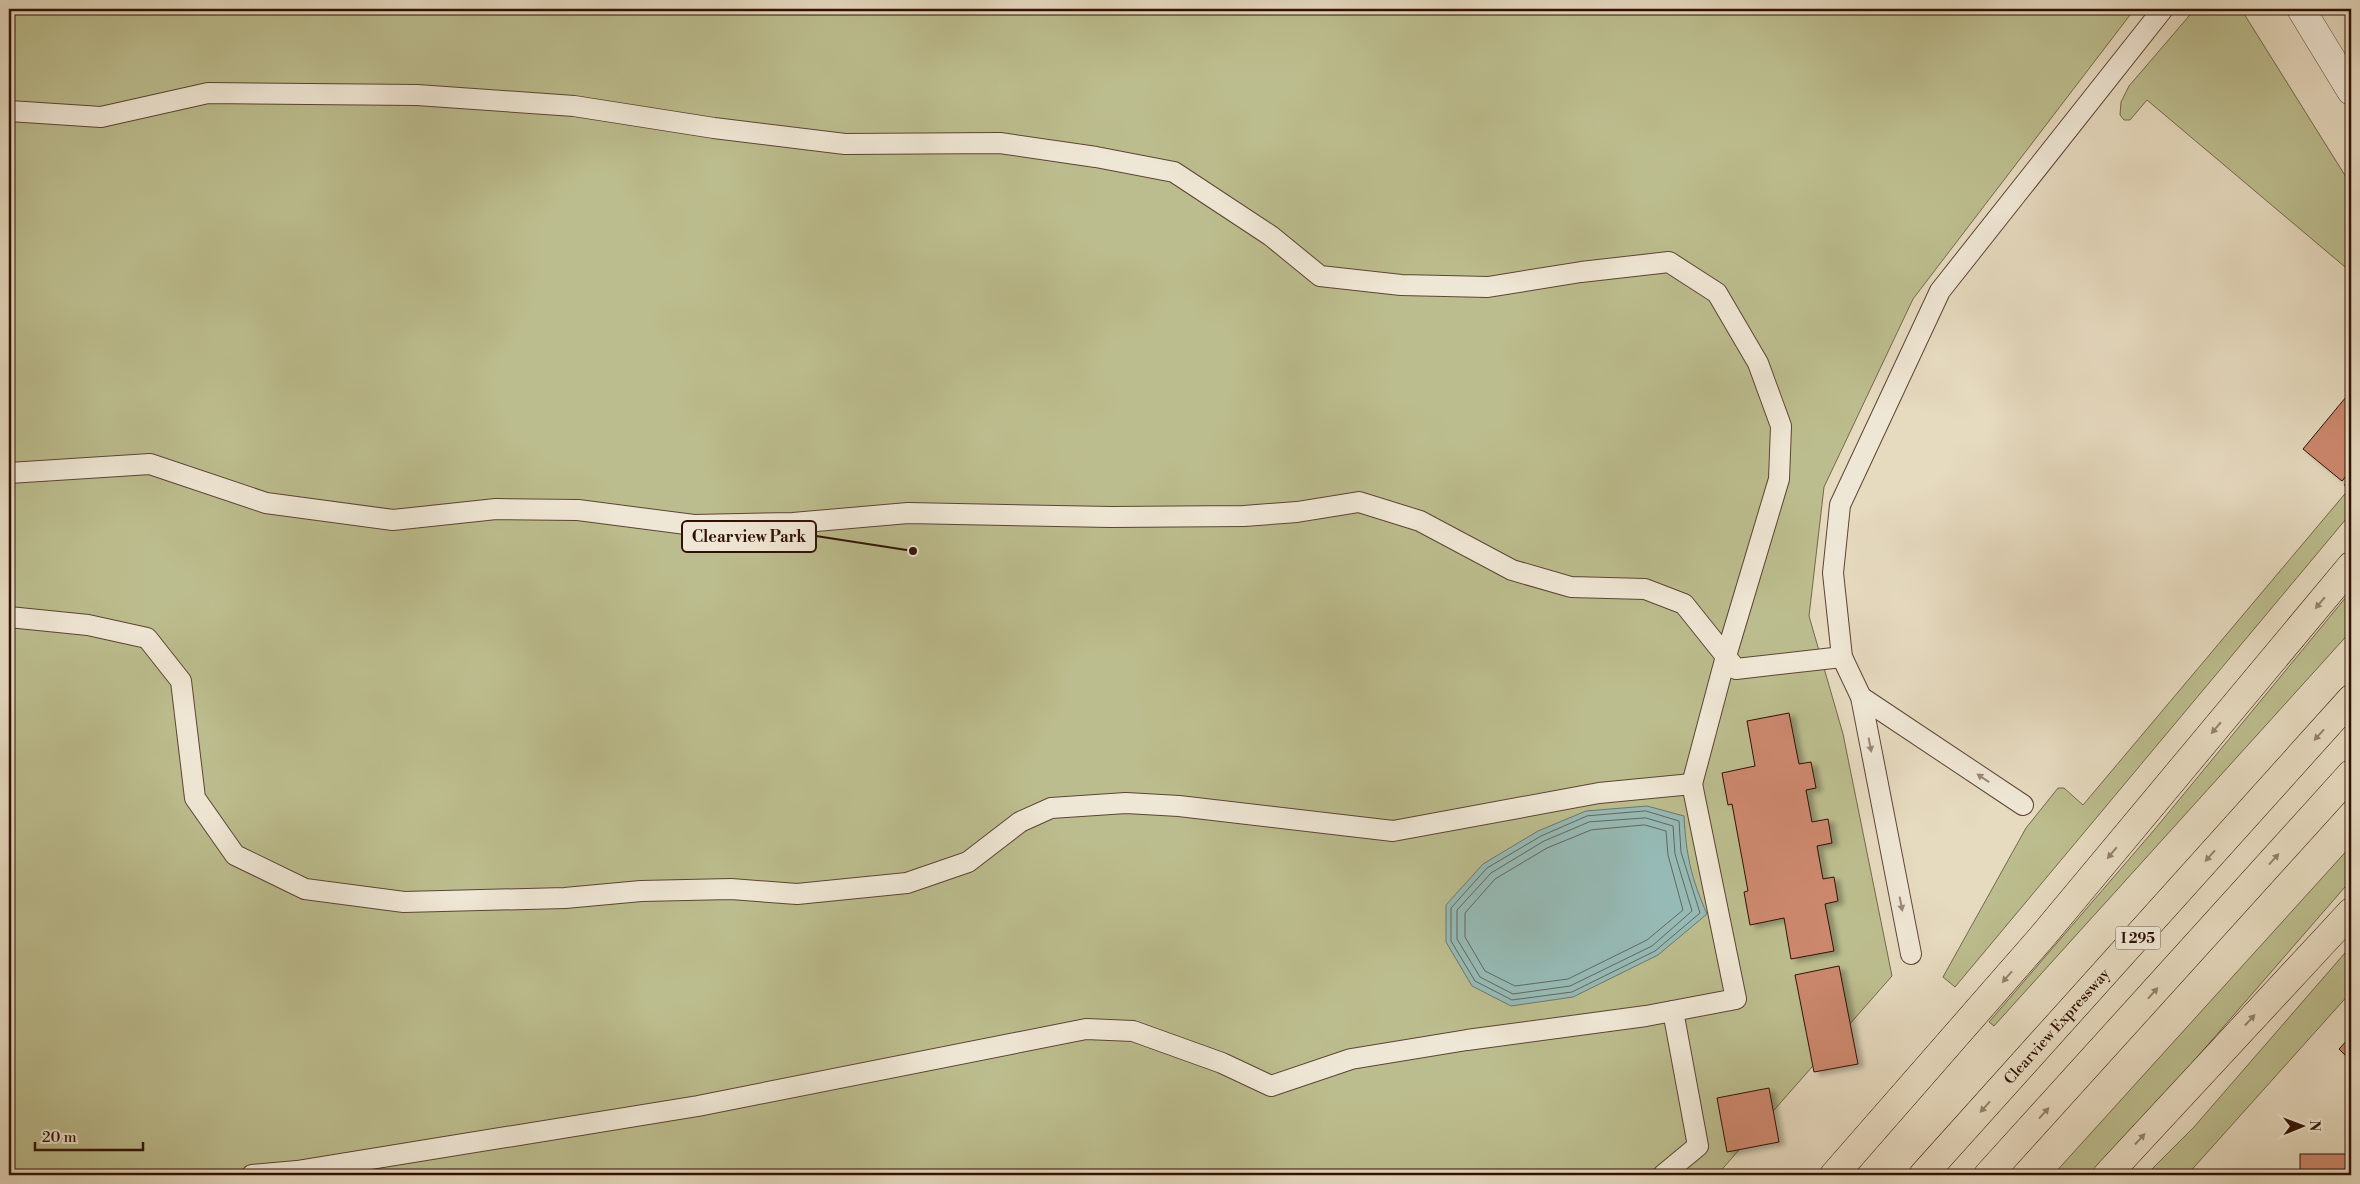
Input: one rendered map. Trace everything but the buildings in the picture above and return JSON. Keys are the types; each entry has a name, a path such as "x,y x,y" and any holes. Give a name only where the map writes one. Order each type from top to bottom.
{"highway":[{"path":"1834,1175 2041,938 2351,566"},
{"name":"Clearview Expressway","path":"1923,1175 2351,699"},
{"path":"1988,1175 2351,774"},
{"path":"2107,1175 2347,914"}],"street":[{"path":"2301,9 2351,92"}],"lane":[{"path":"1911,954 1861,697 1842,657 1832,573 1840,506 1940,291 2084,106 2163,9"},
{"path":"9,111 101,117 208,93 417,94 574,106 714,128 845,144 1000,143 1096,157 1174,172 1271,236 1320,276 1401,285 1488,287 1581,272 1669,262 1717,293 1758,363 1782,426 1779,479 1726,656 1692,784 1736,999 1673,1011 1351,1059 1271,1086 1222,1063 1133,1030 1086,1029 698,1106 297,1171 252,1175"},
{"path":"9,473 150,464 266,503 393,520 496,509 578,510 694,525 793,523 908,513 1111,517 1244,516 1297,512 1359,502 1420,521 1512,570 1571,587 1646,589 1684,604 1736,669 1842,657"},
{"path":"9,617 88,625 147,638 181,681 195,798 235,855 305,889 404,902 565,898 640,891 731,889 797,894 907,882 968,862 1020,822 1051,808 1126,803 1180,806 1393,831 1599,793 1692,784"},
{"path":"1861,697 2023,805"},
{"path":"1663,1175 1698,1146 1673,1011"}],"green space":[{"path":"9,9 2123,9 2130,15 1913,299 1824,487 1809,616 1843,734 1892,976 1717,1175 9,1175"},
{"path":"2195,9 2241,9 2351,185 2351,272 2147,100 2130,120 2124,120 2120,115 2121,102 2129,86"},
{"path":"2351,477 2351,513 1955,987 1943,977 2026,828 2058,788 2064,788 2083,805 2349,489 2344,485"},
{"path":"2351,591 2351,631 1994,1026 1989,1022 2155,829"},
{"path":"2351,846 2351,880 2126,1139 2091,1175 2053,1175"},
{"path":"2351,946 2351,992 2187,1175 2146,1175 2194,1127"}],"water":[{"path":"1647,806 1684,816 1690,866 1707,914 1658,955 1573,997 1511,1006 1472,986 1446,942 1446,905 1483,864 1538,831 1586,811"}],"place":[{"name":"Clearview Park","path":"913,551"}]}
